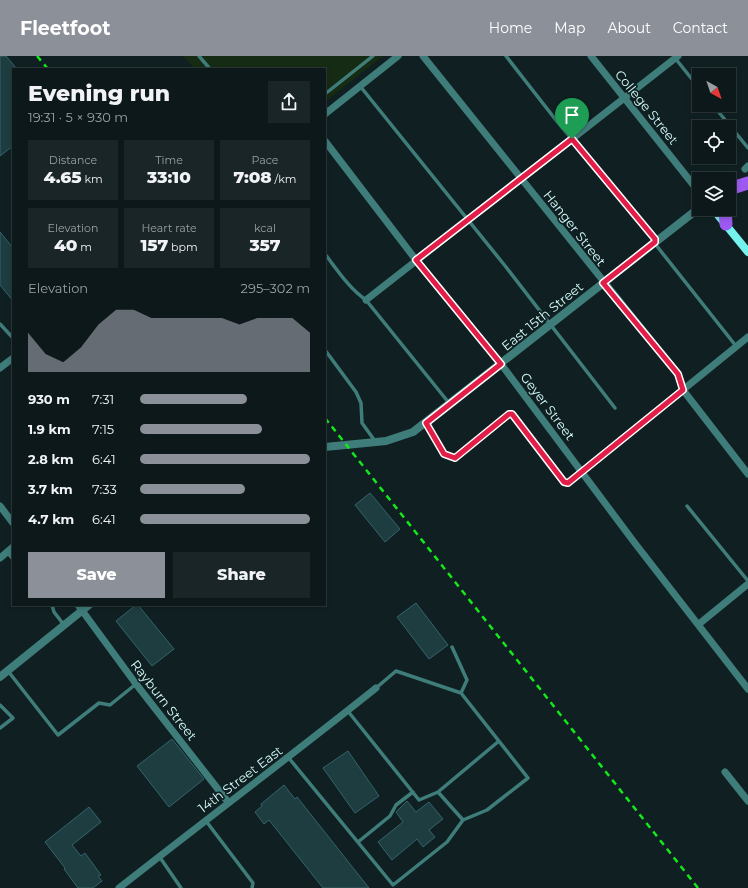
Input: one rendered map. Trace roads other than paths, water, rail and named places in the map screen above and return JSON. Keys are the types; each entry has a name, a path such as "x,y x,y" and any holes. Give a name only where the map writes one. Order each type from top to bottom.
{"highway":[{"path":"725,216 726,224"}],"main road":[{"path":"719,216 748,252"}],"street":[{"path":"326,113 398,56"},
{"name":"Hanger Street","path":"423,56 603,283 678,374 683,390 748,474"},
{"name":"College Street","path":"591,56 692,183"},
{"path":"366,300 676,57"},
{"name":"Geyer Street","path":"326,142 416,260 501,364 583,471 634,542 748,688"},
{"name":"East 15th Street","path":"326,446 376,442 406,435 426,423 692,213"},
{"path":"583,471 748,337"},
{"path":"0,368 12,359"},
{"path":"0,506 12,522"},
{"path":"0,558 10,550"},
{"path":"698,624 748,583"},
{"path":"0,677 64,625 80,608"},
{"name":"Rayburn Street","path":"80,608 136,684 228,802"},
{"name":"14th Street East","path":"118,888 376,688"},
{"path":"725,772 748,801"}],"lane":[{"path":"199,56 209,68"},
{"path":"326,93 373,56"},
{"path":"506,56 736,346"},
{"path":"676,57 692,79"},
{"path":"360,85 616,408"},
{"path":"719,112 748,148"},
{"path":"326,255 356,293 366,300 450,404"},
{"path":"0,324 12,337"},
{"path":"326,351 356,392 361,403 362,422 376,442"},
{"path":"426,423 444,454 455,458 509,414 512,414 564,482 568,483 583,471"},
{"path":"687,506 748,583"},
{"path":"52,606 54,612 64,625"},
{"path":"452,647 467,680 461,693"},
{"path":"8,671 58,735 99,703 110,704 136,684"},
{"path":"288,757 393,885 447,842 463,820 487,810 528,778 461,693 396,671 376,688"},
{"path":"0,705 13,718 0,728"},
{"path":"347,710 419,800 438,792 499,741"},
{"path":"358,842 390,816 396,805 413,792"},
{"path":"438,792 463,820"},
{"path":"205,820 253,883 252,888"},
{"path":"159,856 181,888"}],"railway":[{"path":"37,56 47,68"},
{"path":"326,419 698,888"}]}
